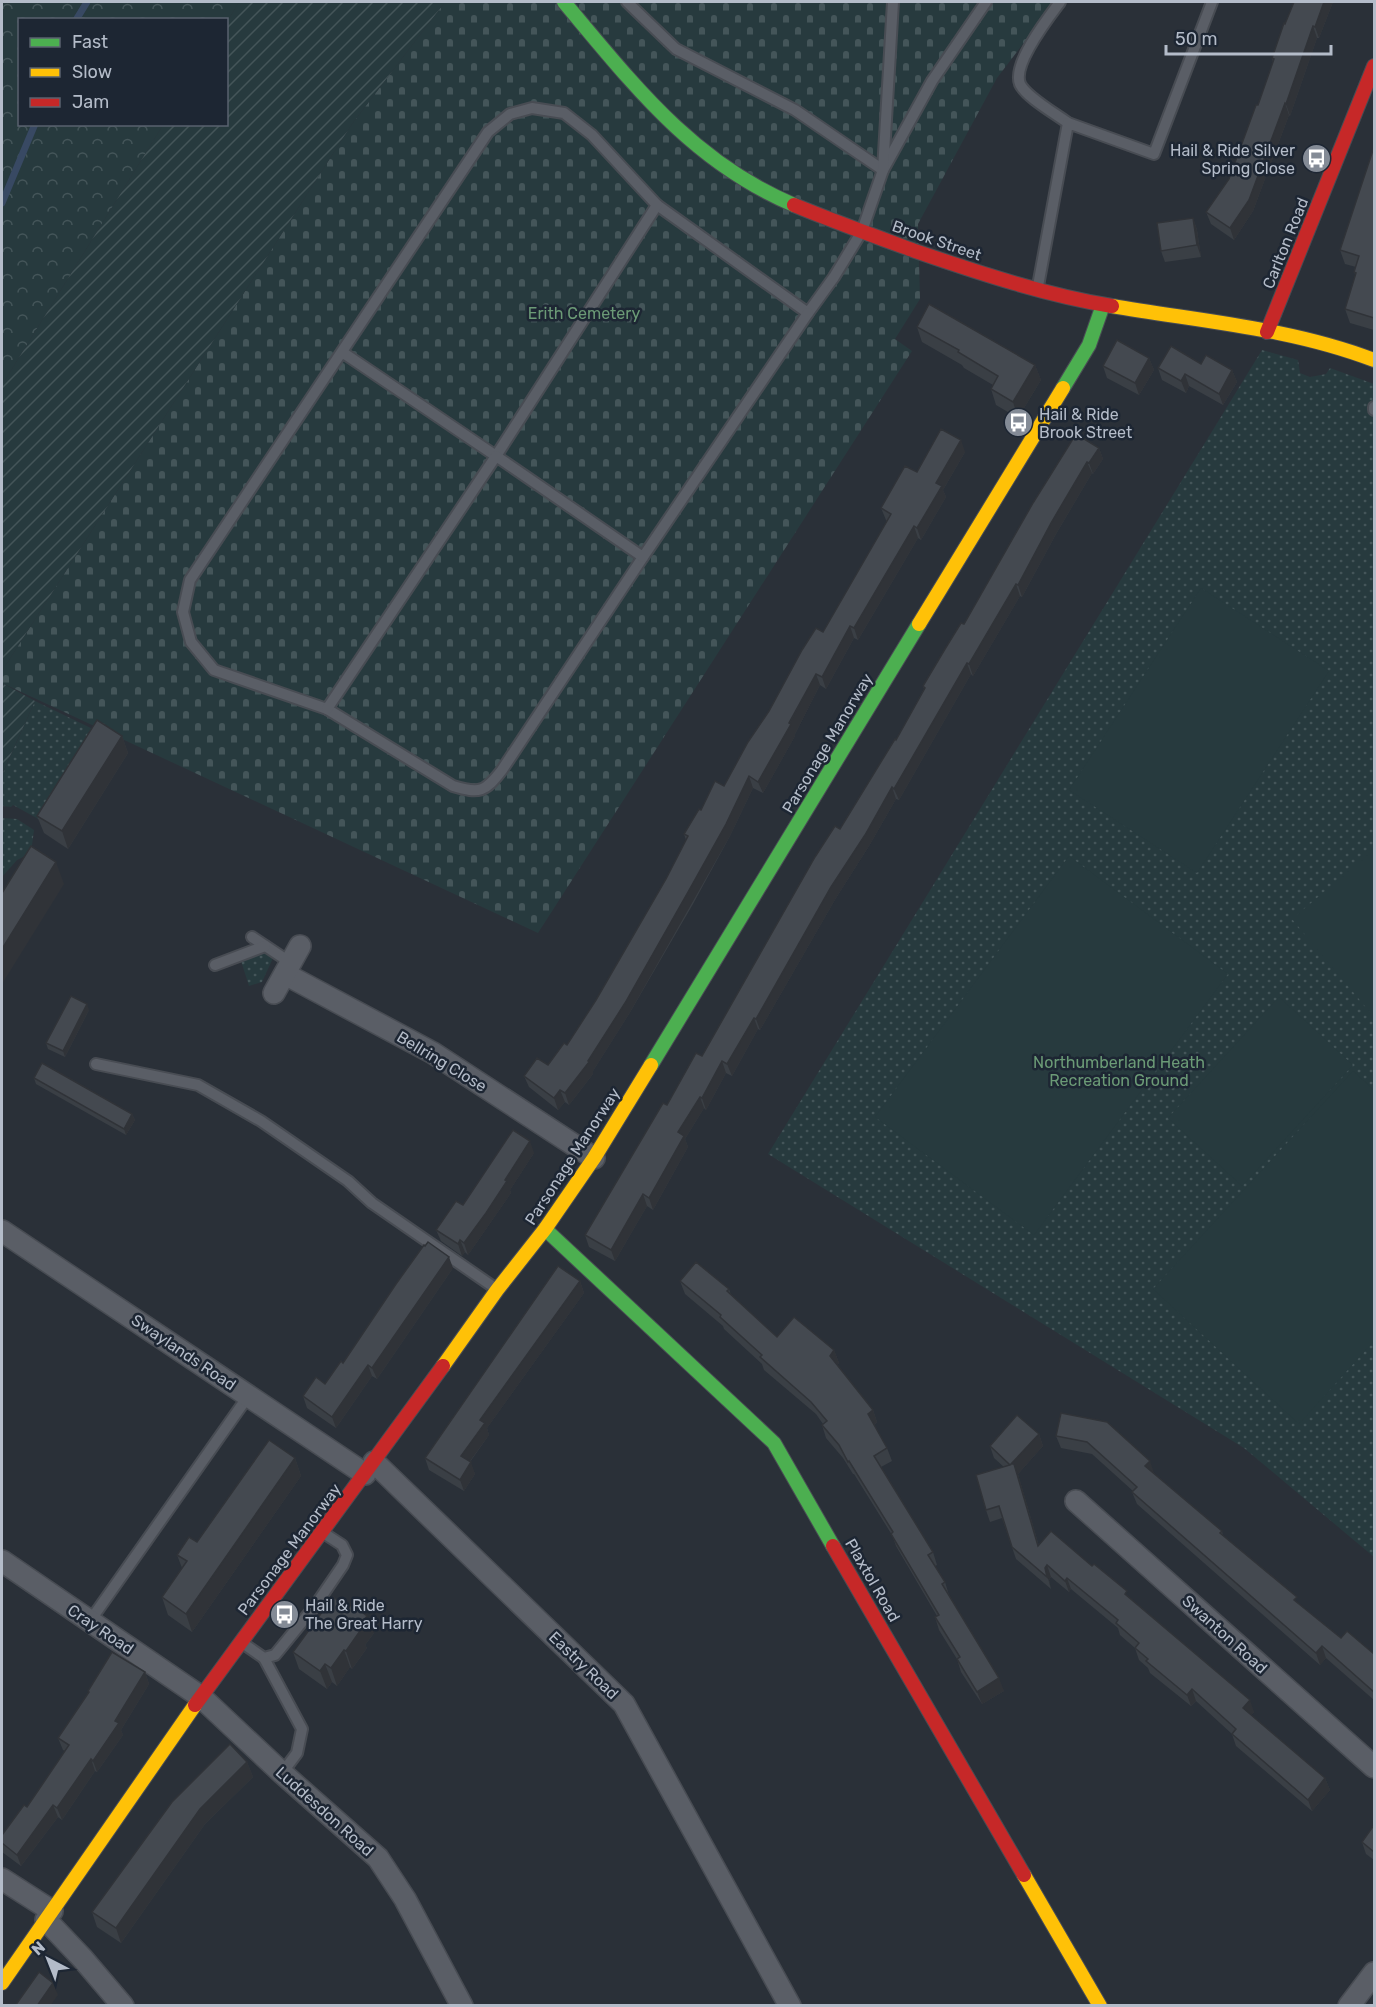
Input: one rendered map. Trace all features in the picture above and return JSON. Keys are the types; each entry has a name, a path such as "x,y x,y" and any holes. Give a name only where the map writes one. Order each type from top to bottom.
{"street":[{"name":"Brook Street","path":"564,2 614,61 677,128 706,154 752,184 811,212 957,266 1038,290 1103,304 1300,338 1374,360"},
{"name":"Carlton Road","path":"1268,332 1374,66"},
{"name":"Parsonage Manorway","path":"2,1983 201,1697 321,1531 370,1468 497,1290 545,1229 594,1158 1089,345 1103,304"},
{"name":"Bellring Close","path":"292,961 594,1158"},
{"path":"274,993 292,961"},
{"name":"Plaxtol Road","path":"545,1229 774,1443 1100,2006"},
{"name":"Swaylands Road","path":"2,1231 249,1395 370,1468"},
{"name":"Eastry Road","path":"370,1468 624,1704 790,2006"},
{"name":"Swanton Road","path":"1076,1501 1374,1767"},
{"name":"Cray Road","path":"2,1561 201,1697"},
{"name":"Luddesdon Road","path":"201,1697 378,1858 405,1899 462,2006"},
{"path":"2,1879 49,1916 123,2006"},
{"path":"1349,2006 1374,1973"}],"lane":[{"path":"627,2 676,49 795,110 883,170"},
{"path":"883,170 893,2"},
{"path":"808,313 657,205 592,135 564,113 532,108 510,114 488,132 190,579 183,612 191,642 214,670 327,709 453,786 471,792 489,786 834,277 862,231 883,170 932,81 986,2"},
{"path":"1060,2 1041,27 1020,66 1018,76 1021,86 1026,93 1068,123 1154,154 1212,2"},
{"path":"1038,290 1068,123"},
{"path":"327,709 496,456 657,205"},
{"path":"342,351 643,558"},
{"path":"252,937 292,961"},
{"path":"215,965 265,946"},
{"path":"96,1064 198,1084 261,1121 348,1181 372,1203 497,1290"},
{"path":"90,1621 249,1395"},
{"path":"264,1658 274,1655 315,1606 343,1565 347,1555 342,1545 321,1531"},
{"path":"241,1642 264,1658 303,1729 297,1753 282,1773"}],"green space":[{"path":"2,2 239,2 228,20 228,18 18,18 18,126 162,126 2,385"},
{"path":"239,2 445,2 352,124 2,671 2,385 162,126 228,126 228,20"},
{"name":"Erith Cemetery","path":"445,2 1055,2 997,78 918,224 920,299 895,339 912,351 538,933 2,683 2,671 352,124"},
{"name":"Northumberland Heath Recreation Ground","path":"1262,350 1298,360 1300,373 1310,377 1326,374 1330,368 1374,384 1374,1557 1244,1448 768,1154"},
{"path":"1201,588 1329,671 1197,873 1069,790"},
{"path":"2,683 35,701 3,772 2,771"},
{"path":"35,701 97,731 42,821 13,805 11,807 2,806 2,775"},
{"path":"2,818 17,819 34,830 31,853 17,860 2,877"},
{"path":"1374,850 1374,1017 1292,919"},
{"path":"1069,856 1228,974 1034,1235 875,1117"},
{"path":"265,953 273,958 262,982 249,986 241,961"},
{"path":"1279,997 1353,1065 1242,1186 1168,1118"},
{"path":"1353,1071 1374,1090 1374,1341 1299,1424 1153,1289"}],"building":[{"path":"1294,2 1324,2 1249,200 1230,228 1206,212 1229,179 1256,105 1258,105 1284,23"},
{"path":"1374,147 1374,318 1345,309 1359,256 1340,250"},
{"path":"1193,218 1197,245 1161,251 1157,223"},
{"path":"929,304 1035,365 1013,402 991,389 998,376 958,352 959,350 917,327"},
{"path":"1117,340 1149,358 1135,383 1103,366"},
{"path":"1171,346 1201,364 1206,355 1232,370 1219,394 1185,374 1181,381 1158,368"},
{"path":"941,429 961,440 936,483 942,486 917,528 914,526 854,628 850,626 822,677 816,674 758,782 749,776 726,824 688,892 589,1062 565,1093 560,1090 554,1098 524,1076 537,1058 548,1065 564,1043 567,1045 596,1000 666,879 688,836 684,834 699,809 701,810 715,781 724,786 816,628 823,632 891,514 881,508 905,466 917,472"},
{"path":"1076,434 1099,448 1089,463 1087,462 1018,585 1016,584 969,664 967,663 894,789 892,787 865,835 831,887 756,1019 754,1018 727,1064 722,1061 702,1098 700,1097 678,1132 684,1136 649,1198 643,1194 611,1250 585,1235 663,1103 667,1105 696,1053 702,1056 815,857 835,826 840,829 896,740 925,688 923,686 961,623 964,624 1033,503"},
{"path":"97,720 122,736 62,831 37,816"},
{"path":"31,846 56,862 2,949 2,893"},
{"path":"71,996 87,1004 63,1051 46,1043"},
{"path":"42,1063 132,1114 124,1129 34,1078"},
{"path":"513,1130 530,1141 486,1213 464,1243 460,1240 458,1244 436,1230 456,1201 463,1205"},
{"path":"428,1242 449,1257 372,1368 368,1365 332,1417 303,1396 316,1377 325,1384 341,1361 343,1363 396,1284"},
{"path":"696,1262 729,1289 727,1291 777,1337 794,1317 834,1350 830,1356 873,1410 868,1414 887,1448 874,1456 933,1552 928,1555 945,1582 942,1584 999,1678 977,1692 957,1659 960,1657 935,1617 939,1615 891,1534 893,1532 839,1445 822,1425 827,1421 811,1402 760,1357 762,1355 720,1317 721,1315 680,1281"},
{"path":"558,1266 580,1281 480,1420 485,1423 461,1456 471,1462 460,1480 425,1458"},
{"path":"1061,1413 1107,1422 1150,1461 1145,1466 1297,1597 1294,1600 1341,1638 1347,1631 1374,1654 1374,1692 1322,1646 1316,1653 1132,1492 1137,1487 1087,1442 1056,1436"},
{"path":"1017,1415 1039,1434 1011,1464 1014,1464 1038,1546 1051,1531 1092,1566 1094,1564 1127,1591 1125,1594 1250,1700 1243,1708 1325,1778 1308,1800 1232,1734 1236,1729 1192,1689 1187,1695 1146,1661 1148,1659 1135,1648 1139,1643 1116,1623 1118,1620 1067,1578 1065,1581 1047,1565 1045,1568 1047,1577 1012,1547 999,1506 986,1510 976,1475 1010,1465 990,1446"},
{"path":"269,1440 295,1458 186,1614 162,1597 187,1561 177,1555 189,1537 197,1542"},
{"path":"333,1597 349,1608 351,1604 367,1616 346,1651 344,1650 331,1668 325,1664 320,1671 293,1652"},
{"path":"112,1652 145,1672 115,1721 119,1723 93,1761 91,1759 57,1808 53,1805 17,1855 2,1843 2,1835 24,1805 27,1807 69,1745 58,1738"},
{"path":"230,1744 247,1762 200,1809 116,1928 92,1912 172,1802"},
{"path":"1374,1825 1374,1852 1362,1842"},
{"path":"39,1972 53,1983 37,2006 15,2006"}],"waterway":[{"path":"77,18 87,2"},
{"path":"2,203 34,126"}],"traffic: fast":[{"path":"564,2 640,91 695,143 725,167 794,205"},
{"path":"1063,388 1089,345 1103,305"},
{"path":"651,1065 919,624"},
{"path":"545,1229 774,1443 833,1546"}],"traffic: slow":[{"path":"1112,306 1278,333 1310,340 1374,360"},
{"path":"919,624 1063,388"},
{"path":"443,1366 497,1290 545,1229 594,1158 651,1065"},
{"path":"2,1983 195,1705"},
{"path":"1024,1875 1100,2006"}],"traffic: jam":[{"path":"1267,332 1374,66"},
{"path":"794,205 918,252 990,276 1038,290 1112,306"},
{"path":"195,1705 443,1366"},
{"path":"833,1546 1024,1875"}],"place":[{"name":"Hail & Ride Silver Spring Close","path":"1316,159"},
{"name":"Hail & Ride Brook Street","path":"1018,423"},
{"name":"Hail & Ride The Great Harry","path":"284,1614"}]}
